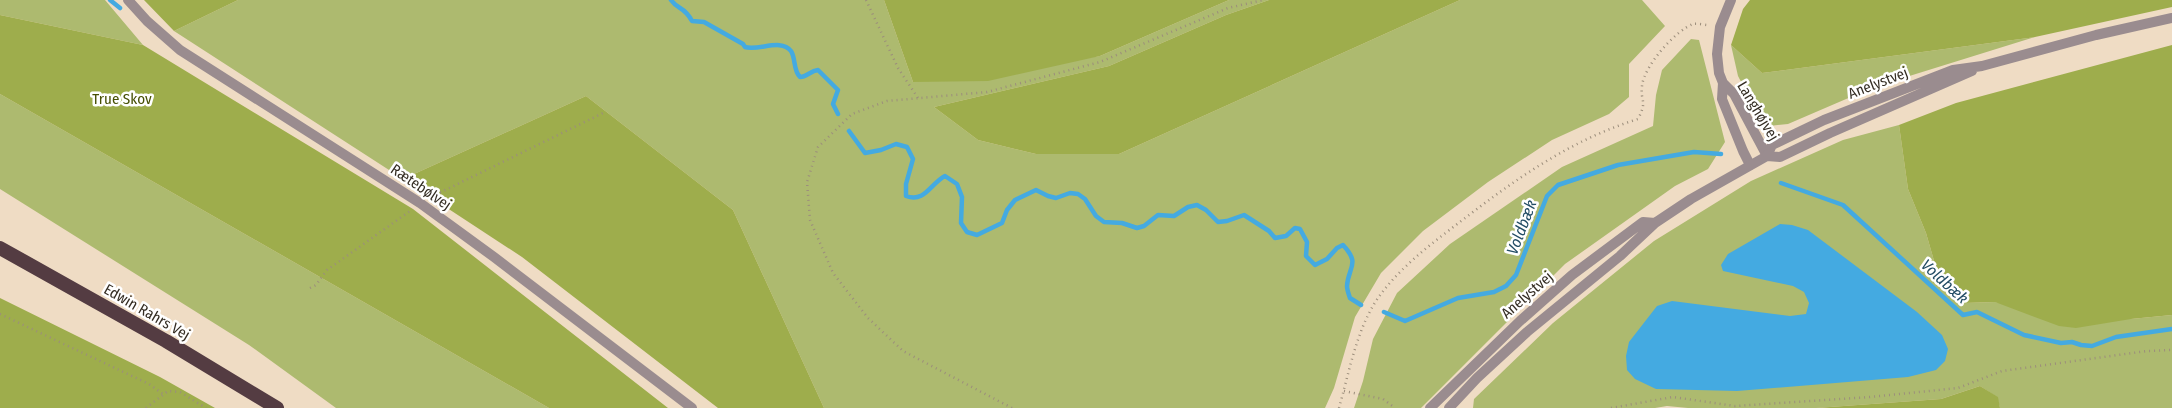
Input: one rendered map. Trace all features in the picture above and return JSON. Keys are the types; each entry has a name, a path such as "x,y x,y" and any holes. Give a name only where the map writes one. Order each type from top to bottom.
{"highway":[{"name":"Edwin Rahrs Vej","path":"0,248 166,341 277,408"}],"street":[{"name":"Rætebølvej","path":"128,0 147,21 180,50 420,203 692,408"},
{"name":"Langhøjvej","path":"1731,0 1720,27 1716,54 1719,73 1723,83 1734,94 1767,156"},
{"name":"Anelystvej","path":"1449,408 1477,378 1527,332 1620,256 1655,223 1691,199 1767,156 1772,145 1824,120 1953,70 1982,66 2096,35 2172,18"},
{"name":"Langhøjvej","path":"1723,83 1722,99 1750,165"},
{"name":"Anelystvej","path":"1430,408 1513,327 1572,275 1643,222 1655,223"}],"path":[{"path":"866,0 898,68 918,98"},
{"path":"1012,408 903,351 868,318 833,273 810,220 807,182 818,148 852,114 887,101 987,92 1100,62 1228,8 1263,0"},
{"path":"1339,408 1362,331 1376,301 1396,276 1435,241 1542,162 1582,141 1638,119 1644,107 1641,86 1646,70 1660,51 1686,28 1695,23 1720,27"},
{"path":"310,288 316,285 327,270 420,203 603,113"},
{"path":"0,314 149,384 163,394"},
{"path":"1612,408 1673,397 1734,406 1870,397 1958,388 2002,371 2147,351 2172,350"},
{"path":"146,408 168,391 180,392 206,408"},
{"path":"1344,391 1383,398 1395,408"}],"green space":[{"path":"0,0 105,0 143,45 0,15"},
{"path":"144,0 238,0 174,31"},
{"path":"238,0 884,0 913,82 1100,56 1229,0 1269,0 1226,15 1109,66 934,107 978,140 1036,154 1119,154 1460,0 1642,0 1665,26 1629,64 1629,97 1609,114 1552,140 1488,182 1423,231 1381,273 1355,317 1334,388 1325,408 824,408 733,210 586,96 403,179 174,31"},
{"path":"884,0 1229,0 1100,56 988,81 913,82"},
{"path":"1269,0 1460,0 1119,154 1036,154 978,140 934,107 1109,66 1226,15"},
{"path":"1750,0 2172,0 2172,7 2035,37 1762,73 1731,45 1743,9"},
{"name":"True Skov","path":"0,15 143,45 413,209 668,408 549,408 0,94"},
{"path":"2035,37 1874,87 1788,124 1769,126 1751,101 1738,76 1731,45 1762,73"},
{"path":"1691,39 1699,40 1725,142 1708,169 1675,186 1565,264 1421,408 1354,408 1363,381 1373,339 1397,293 1450,244 1562,167 1653,126 1656,95 1662,70"},
{"path":"2172,45 2172,315 2131,319 2076,328 2059,326 1995,302 1964,303 1950,295 1939,278 1926,233 1908,189 1899,125 1956,103"},
{"path":"0,94 549,408 336,408 249,345 0,189"},
{"path":"586,96 733,210 824,408 718,408 522,257 403,179"},
{"path":"1899,125 1908,189 1926,233 1939,278 1964,303 1995,302 2131,319 2172,315 2172,408 2000,408 1997,397 1980,386 1941,399 1816,408 1688,408 1667,406 1655,408 1473,408 1474,399 1553,323 1654,241 1751,181 1843,140"},
{"path":"0,298 160,377 215,408 0,408"},
{"path":"1980,386 1998,397 2000,408 1816,408 1941,399"}],"water":[{"path":"1780,224 1792,225 1808,230 1917,312 1942,335 1948,349 1945,361 1936,370 1908,377 1737,391 1656,389 1635,379 1627,370 1626,356 1629,342 1657,306 1672,301 1790,316 1806,314 1809,303 1804,292 1793,286 1723,271 1721,265 1728,254"}],"waterway":[{"path":"110,0 120,8"},
{"name":"Voldbæk","path":"671,0 684,10 692,21 704,22 743,44 745,47 776,45 787,47 793,54 796,71 800,77 818,70 838,90 833,104 838,114"},
{"name":"Voldbæk","path":"849,131 865,153 881,150 896,144 907,147 913,159 906,184 906,196 918,197 923,195 945,176 957,184 962,197 961,223 967,232 977,235 1002,223 1007,210 1015,200 1036,190 1056,198 1070,193 1078,194 1085,199 1096,216 1104,222 1122,223 1137,228 1144,226 1158,215 1174,216 1188,207 1197,205 1206,210 1218,222 1244,215 1269,231 1275,238 1286,236 1295,228 1300,229 1307,242 1306,256 1315,265 1327,259 1337,248 1343,245 1352,261 1347,286 1348,292 1350,298 1361,305"},
{"name":"Voldbæk","path":"1384,312 1405,321 1458,298 1494,292 1506,286 1516,275 1547,196 1558,185 1618,165 1694,152 1721,154"},
{"name":"Voldbæk","path":"1781,183 1843,205 1963,315 1977,312 2024,335 2061,343 2072,342 2092,346 2116,337 2172,329"}]}
